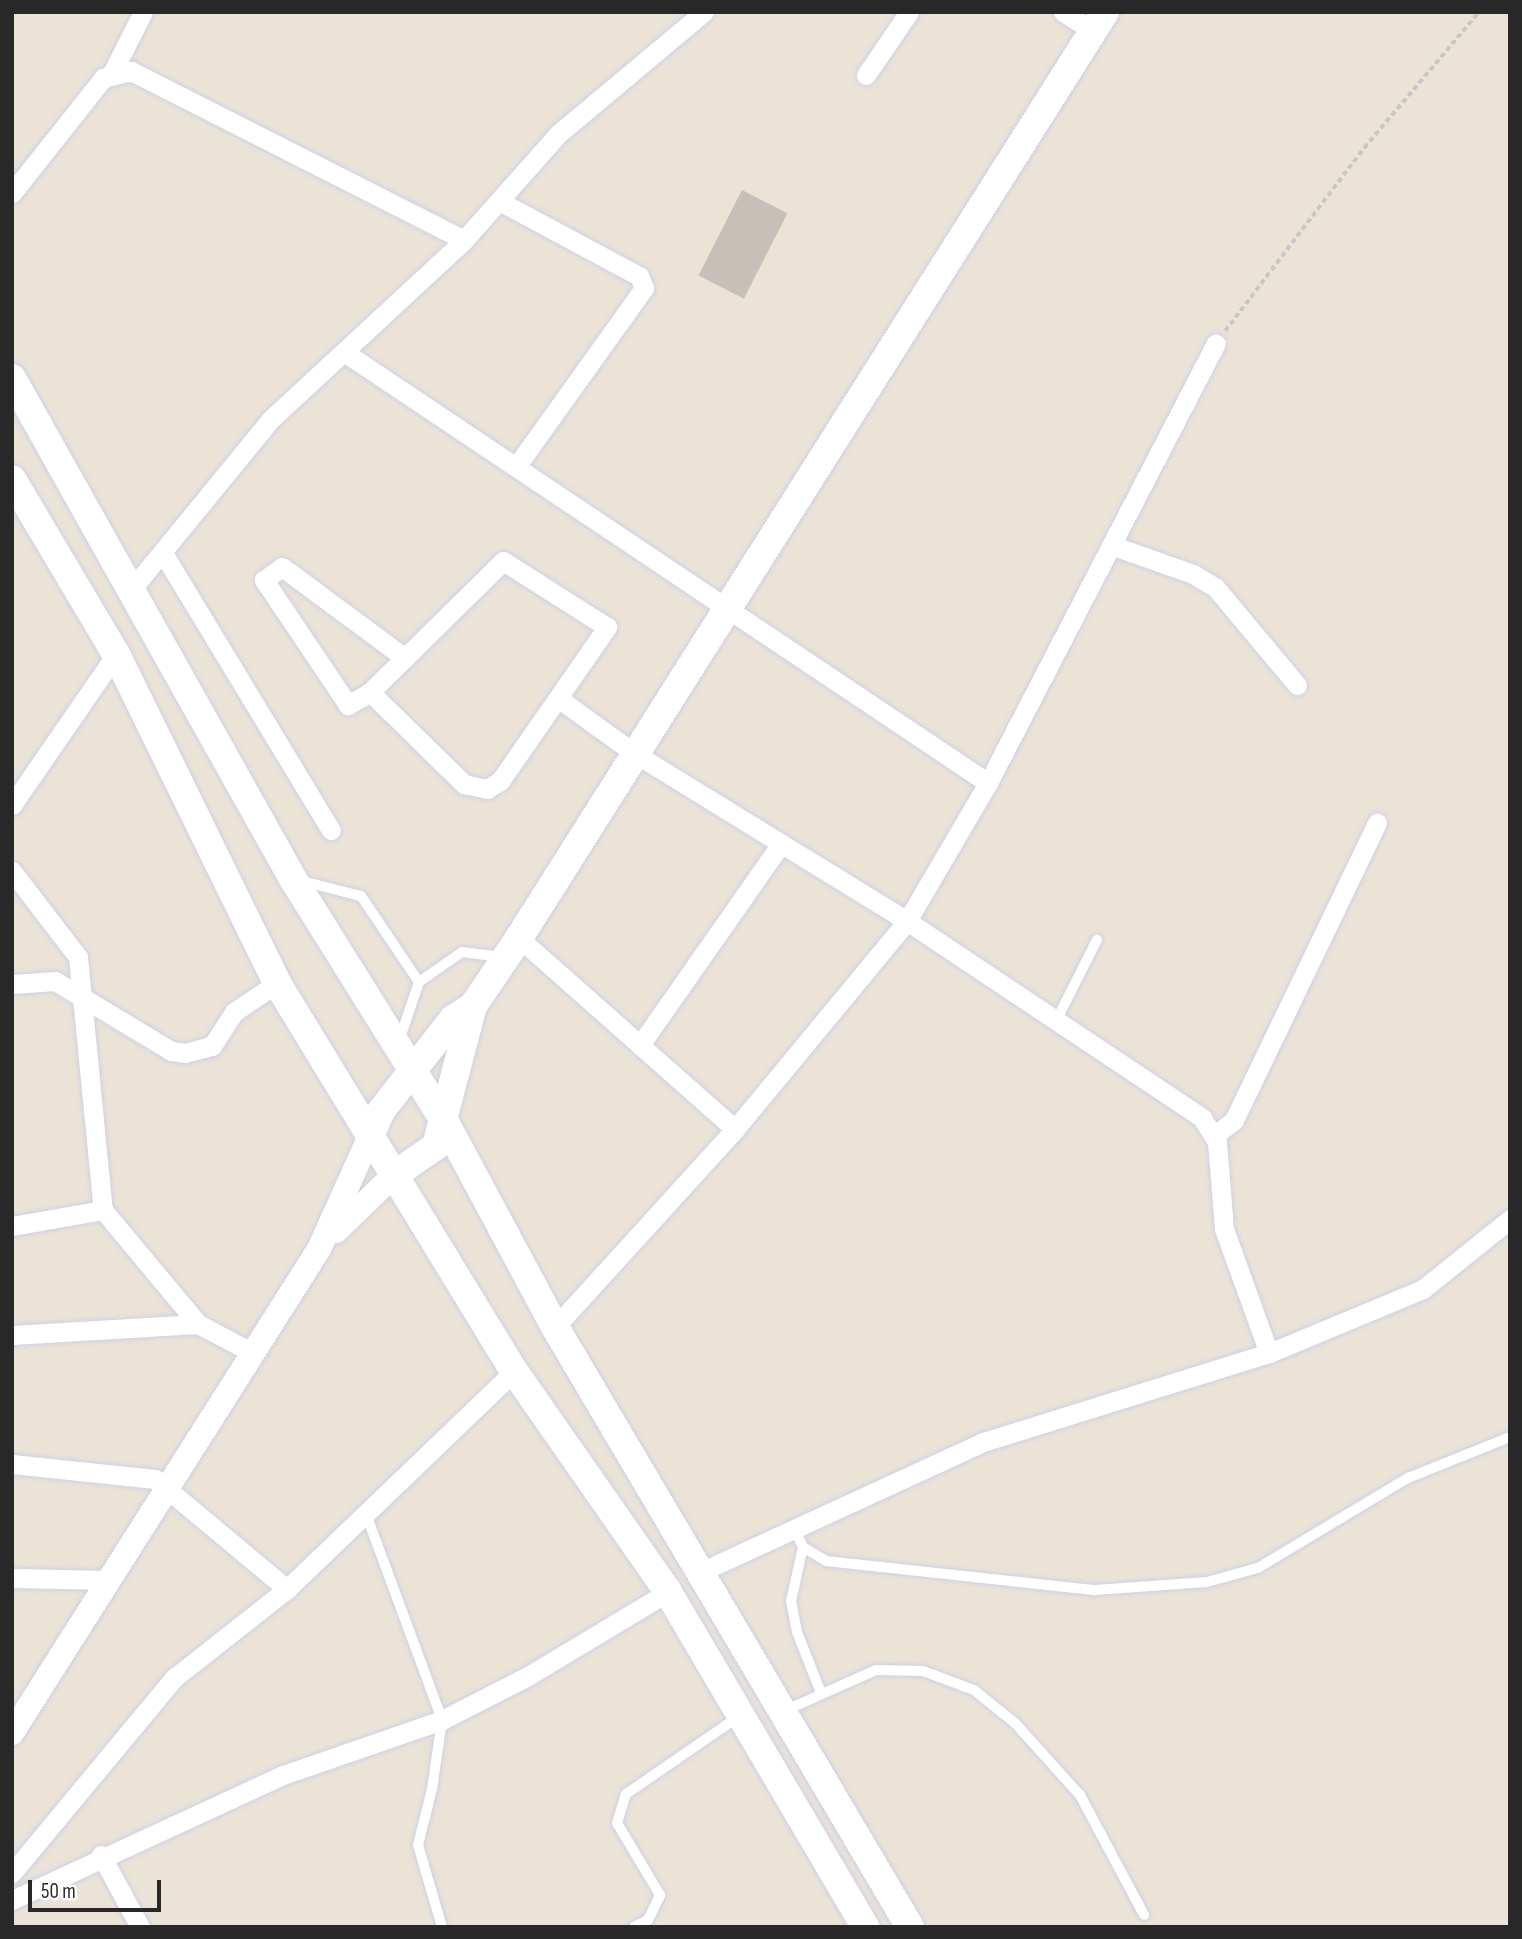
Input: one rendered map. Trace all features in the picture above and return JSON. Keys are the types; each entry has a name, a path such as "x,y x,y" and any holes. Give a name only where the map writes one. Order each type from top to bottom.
{"main road":[{"path":"394,1175 428,1155 445,1122 473,1006 728,610 1099,22"},
{"path":"12,378 293,879 445,1122 555,1327 702,1571 910,1927"},
{"path":"12,479 116,654 277,983 514,1371 668,1592 865,1927"},
{"path":"370,1136 380,1111 414,1072 453,1019 473,1006"}],"street":[{"path":"12,193 112,73 143,12"},
{"path":"131,590 271,419 464,240 558,134 705,12"},
{"path":"866,75 909,12"},
{"path":"1063,12 1099,22"},
{"path":"112,73 141,74 464,240"},
{"path":"499,201 639,276 644,288 516,467"},
{"path":"555,1327 735,1129 907,921 988,783 1216,344"},
{"path":"344,352 988,783"},
{"path":"1111,545 1193,574 1215,587 1297,685"},
{"path":"163,553 331,830"},
{"path":"370,692 464,784 479,790 500,781 607,627 503,561 405,658 370,692 348,705 264,580 282,567 405,658"},
{"path":"12,805 116,654"},
{"path":"558,698 635,753 907,921 1202,1118 1215,1135 1224,1228 1269,1353"},
{"path":"1215,1135 1234,1120 1377,823"},
{"path":"640,1045 781,844"},
{"path":"12,871 78,957 103,1210 198,1324 253,1353"},
{"path":"512,947 640,1045 735,1129"},
{"path":"12,984 55,981 171,1051 185,1053 212,1046 234,1012 277,983"},
{"path":"12,1733 318,1249 370,1136"},
{"path":"318,1249 394,1175"},
{"path":"12,1226 103,1210"},
{"path":"702,1571 983,1442 1269,1353 1423,1289 1510,1219"},
{"path":"12,1335 198,1324"},
{"path":"12,1873 174,1678 287,1590 514,1371"},
{"path":"12,1464 155,1479 287,1590"},
{"path":"12,1578 110,1580"},
{"path":"12,1900 101,1855 283,1775 442,1720 528,1676 668,1592"},
{"path":"101,1855 139,1927"}],"lane":[{"path":"293,879 361,896 419,982"},
{"path":"1056,1021 1097,940"},
{"path":"398,1045 419,982 462,952 512,947"},
{"path":"794,1529 803,1547 826,1561 1095,1590 1207,1582 1258,1568 1408,1478 1510,1437"},
{"path":"366,1514 442,1720 432,1789 418,1845 442,1927"},
{"path":"803,1547 794,1572 792,1609 821,1693"},
{"path":"784,1712 862,1673 905,1669 949,1679 989,1700 1080,1795 1144,1915"},
{"path":"634,1927 648,1920 660,1895 617,1823 626,1794 740,1716"}],"path":[{"path":"1216,344 1364,148 1479,12"}],"building":[{"path":"742,190 787,213 744,299 698,276"}]}
